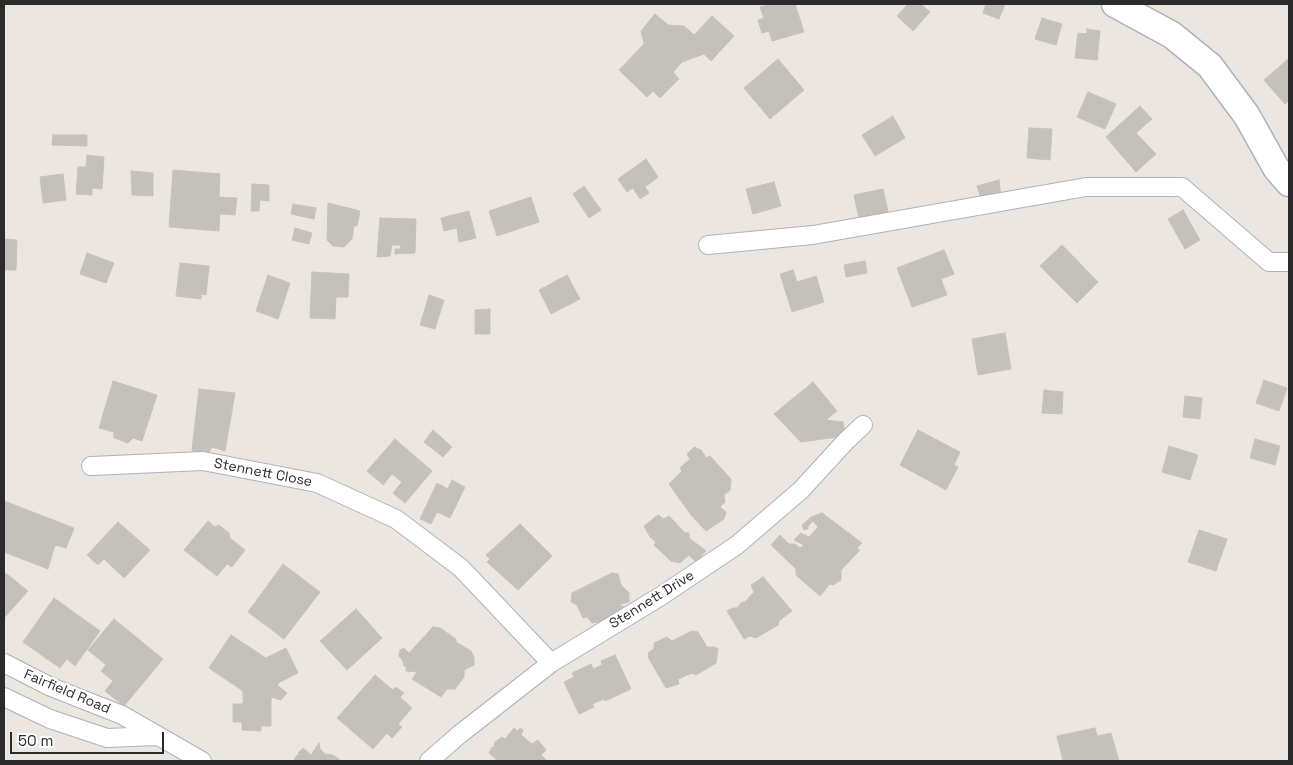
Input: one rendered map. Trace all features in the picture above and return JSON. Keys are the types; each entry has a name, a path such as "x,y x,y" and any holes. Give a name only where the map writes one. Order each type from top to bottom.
{"street":[{"path":"1115,4 1172,35 1210,66 1247,116 1276,168 1289,183"},
{"path":"708,245 813,235 1086,188 1182,187 1269,262 1289,262"},
{"name":"Stennett Drive","path":"429,761 460,734 551,663 661,596 737,545 801,490 846,441 864,425"},
{"name":"Stennett Close","path":"91,466 202,461 317,483 396,519 461,568 551,663"},
{"name":"Fairfield Road","path":"4,663 51,687 122,715 202,761"},
{"name":"Fairfield Road","path":"4,697 50,718 107,738 157,736"}],"building":[{"path":"772,4 795,4 804,32 772,41 769,31 762,33 758,20 764,18 760,7"},
{"path":"908,4 921,4 930,12 913,31 897,16"},
{"path":"986,4 1005,4 999,19 983,13"},
{"path":"655,14 668,25 684,26 694,35 712,16 734,36 711,61 704,54 682,62 673,72 679,79 660,98 653,91 647,97 619,70 644,44 641,31"},
{"path":"1042,18 1062,24 1056,45 1035,39"},
{"path":"1087,29 1100,31 1097,60 1075,58 1078,33 1087,34"},
{"path":"778,59 804,90 770,119 744,88"},
{"path":"1288,59 1289,100 1285,104 1264,80"},
{"path":"1088,92 1116,104 1105,129 1077,117"},
{"path":"1140,106 1152,119 1136,133 1156,154 1136,172 1106,137"},
{"path":"893,116 905,138 875,156 862,135"},
{"path":"1029,128 1052,129 1050,160 1027,158"},
{"path":"53,135 87,135 87,146 52,145"},
{"path":"87,155 104,157 102,189 92,188 92,195 76,194 78,167 86,167"},
{"path":"646,159 658,177 645,187 649,193 640,199 633,188 627,192 618,179"},
{"path":"173,170 220,174 219,197 237,198 235,215 220,214 219,231 169,227"},
{"path":"131,171 153,173 153,196 132,195"},
{"path":"63,174 66,200 43,203 40,177"},
{"path":"999,180 1001,198 982,201 977,186"},
{"path":"774,182 781,206 753,214 746,189"},
{"path":"252,184 269,185 269,201 260,200 259,211 251,211"},
{"path":"584,186 601,210 589,218 573,194"},
{"path":"883,189 888,212 859,218 854,195"},
{"path":"531,197 539,222 497,236 489,211"},
{"path":"328,203 360,211 357,226 354,226 352,239 344,247 333,246 327,240"},
{"path":"293,204 316,208 314,219 291,214"},
{"path":"1183,210 1200,240 1185,249 1168,219"},
{"path":"469,211 476,238 459,242 457,228 444,231 441,218"},
{"path":"380,218 416,219 415,253 395,254 395,249 400,249 401,245 392,245 390,256 377,257"},
{"path":"295,228 312,233 309,244 292,240"},
{"path":"4,239 17,240 16,270 4,270"},
{"path":"1062,245 1098,282 1077,303 1040,266"},
{"path":"944,250 954,274 941,279 947,295 912,307 897,268"},
{"path":"87,253 114,263 106,283 80,274"},
{"path":"865,261 867,273 846,277 844,265"},
{"path":"180,263 209,266 206,295 201,294 201,299 176,296"},
{"path":"793,270 797,282 816,276 824,302 792,312 780,274"},
{"path":"312,272 349,274 348,297 336,297 335,319 310,318"},
{"path":"268,275 290,283 278,319 256,311"},
{"path":"567,275 580,299 551,314 539,290"},
{"path":"429,295 444,300 435,329 420,325"},
{"path":"490,309 490,334 475,334 475,310"},
{"path":"1005,333 1011,369 978,375 972,339"},
{"path":"1264,380 1287,388 1279,411 1256,403"},
{"path":"113,381 157,395 142,441 133,438 128,443 114,438 114,432 99,428"},
{"path":"813,382 837,411 826,420 843,422 845,436 801,442 774,414"},
{"path":"199,389 235,393 225,451 212,447 207,456 198,457 192,450"},
{"path":"1044,390 1063,392 1062,414 1042,413"},
{"path":"1185,396 1202,398 1200,419 1183,417"},
{"path":"433,430 452,447 443,457 424,442"},
{"path":"918,430 960,452 954,465 958,467 946,490 900,465"},
{"path":"395,439 432,471 405,503 393,493 402,482 392,474 383,485 367,471"},
{"path":"1255,439 1280,446 1275,465 1250,458"},
{"path":"1169,446 1198,455 1190,480 1162,472"},
{"path":"694,447 701,450 706,458 710,456 731,479 730,490 724,495 725,502 720,507 726,512 724,519 706,531 691,515 669,484 682,471 680,468 690,459 687,454"},
{"path":"452,480 465,487 450,518 437,512 431,524 420,519 437,483 448,489"},
{"path":"4,501 74,528 66,548 55,545 48,569 4,552"},
{"path":"822,513 862,543 857,548 860,550 841,570 841,580 833,585 830,584 820,596 796,575 796,569 771,545 780,535 789,544 795,544 800,548 804,545 794,540 801,533 809,537 818,527 813,521 808,526 808,529 804,530 802,525 811,517"},
{"path":"658,515 664,519 669,516 685,533 689,533 689,538 706,551 696,562 689,555 680,563 671,561 654,545 656,542 650,537 644,526"},
{"path":"208,521 215,527 219,525 229,533 230,538 245,550 232,567 227,564 217,576 184,550"},
{"path":"118,522 150,550 124,578 104,559 98,565 87,555"},
{"path":"520,524 552,556 518,590 487,562 490,559 486,555"},
{"path":"1199,530 1227,539 1216,571 1188,562"},
{"path":"283,564 320,592 284,639 248,612"},
{"path":"612,573 618,574 621,585 629,593 629,602 618,605 624,607 625,611 605,624 592,623 587,617 583,618 577,605 571,602 572,593"},
{"path":"4,574 7,574 28,591 5,617"},
{"path":"763,577 792,611 779,621 778,625 756,638 750,636 744,639 727,611 737,608 742,602 745,602 754,592 751,585"},
{"path":"54,598 100,631 75,666 67,659 60,668 23,642"},
{"path":"356,609 382,638 347,670 320,641"},
{"path":"114,619 163,659 124,706 105,691 113,681 101,671 106,665 88,650"},
{"path":"433,627 440,628 456,639 456,642 471,651 474,658 474,665 464,670 464,677 455,689 447,689 441,697 412,679 417,672 406,671 406,666 404,666 399,656 400,650 404,648 409,653"},
{"path":"692,631 698,632 707,647 718,649 716,663 696,675 692,673 678,679 679,684 666,688 648,657 649,652 654,649 654,643 667,637 672,641"},
{"path":"231,635 266,658 286,648 298,673 277,685 287,693 281,700 271,697 271,726 261,726 261,731 242,730 242,722 233,722 233,704 243,704 243,691 209,668"},
{"path":"615,655 631,689 605,701 604,699 592,704 594,707 579,714 564,682 574,677 572,673 591,664 593,669 602,665 601,661"},
{"path":"375,675 393,690 396,687 404,693 400,697 412,708 398,724 402,727 392,738 387,733 373,749 337,718"},
{"path":"514,728 518,731 520,728 523,730 521,735 532,744 538,740 546,750 541,755 547,761 498,761 489,753 492,747 494,748 495,742 502,737 505,739"},
{"path":"1095,728 1097,736 1111,733 1119,761 1063,761 1057,736"},
{"path":"319,743 320,749 325,754 333,755 341,761 294,760 297,755 300,756 298,753 303,748 311,755"}]}
